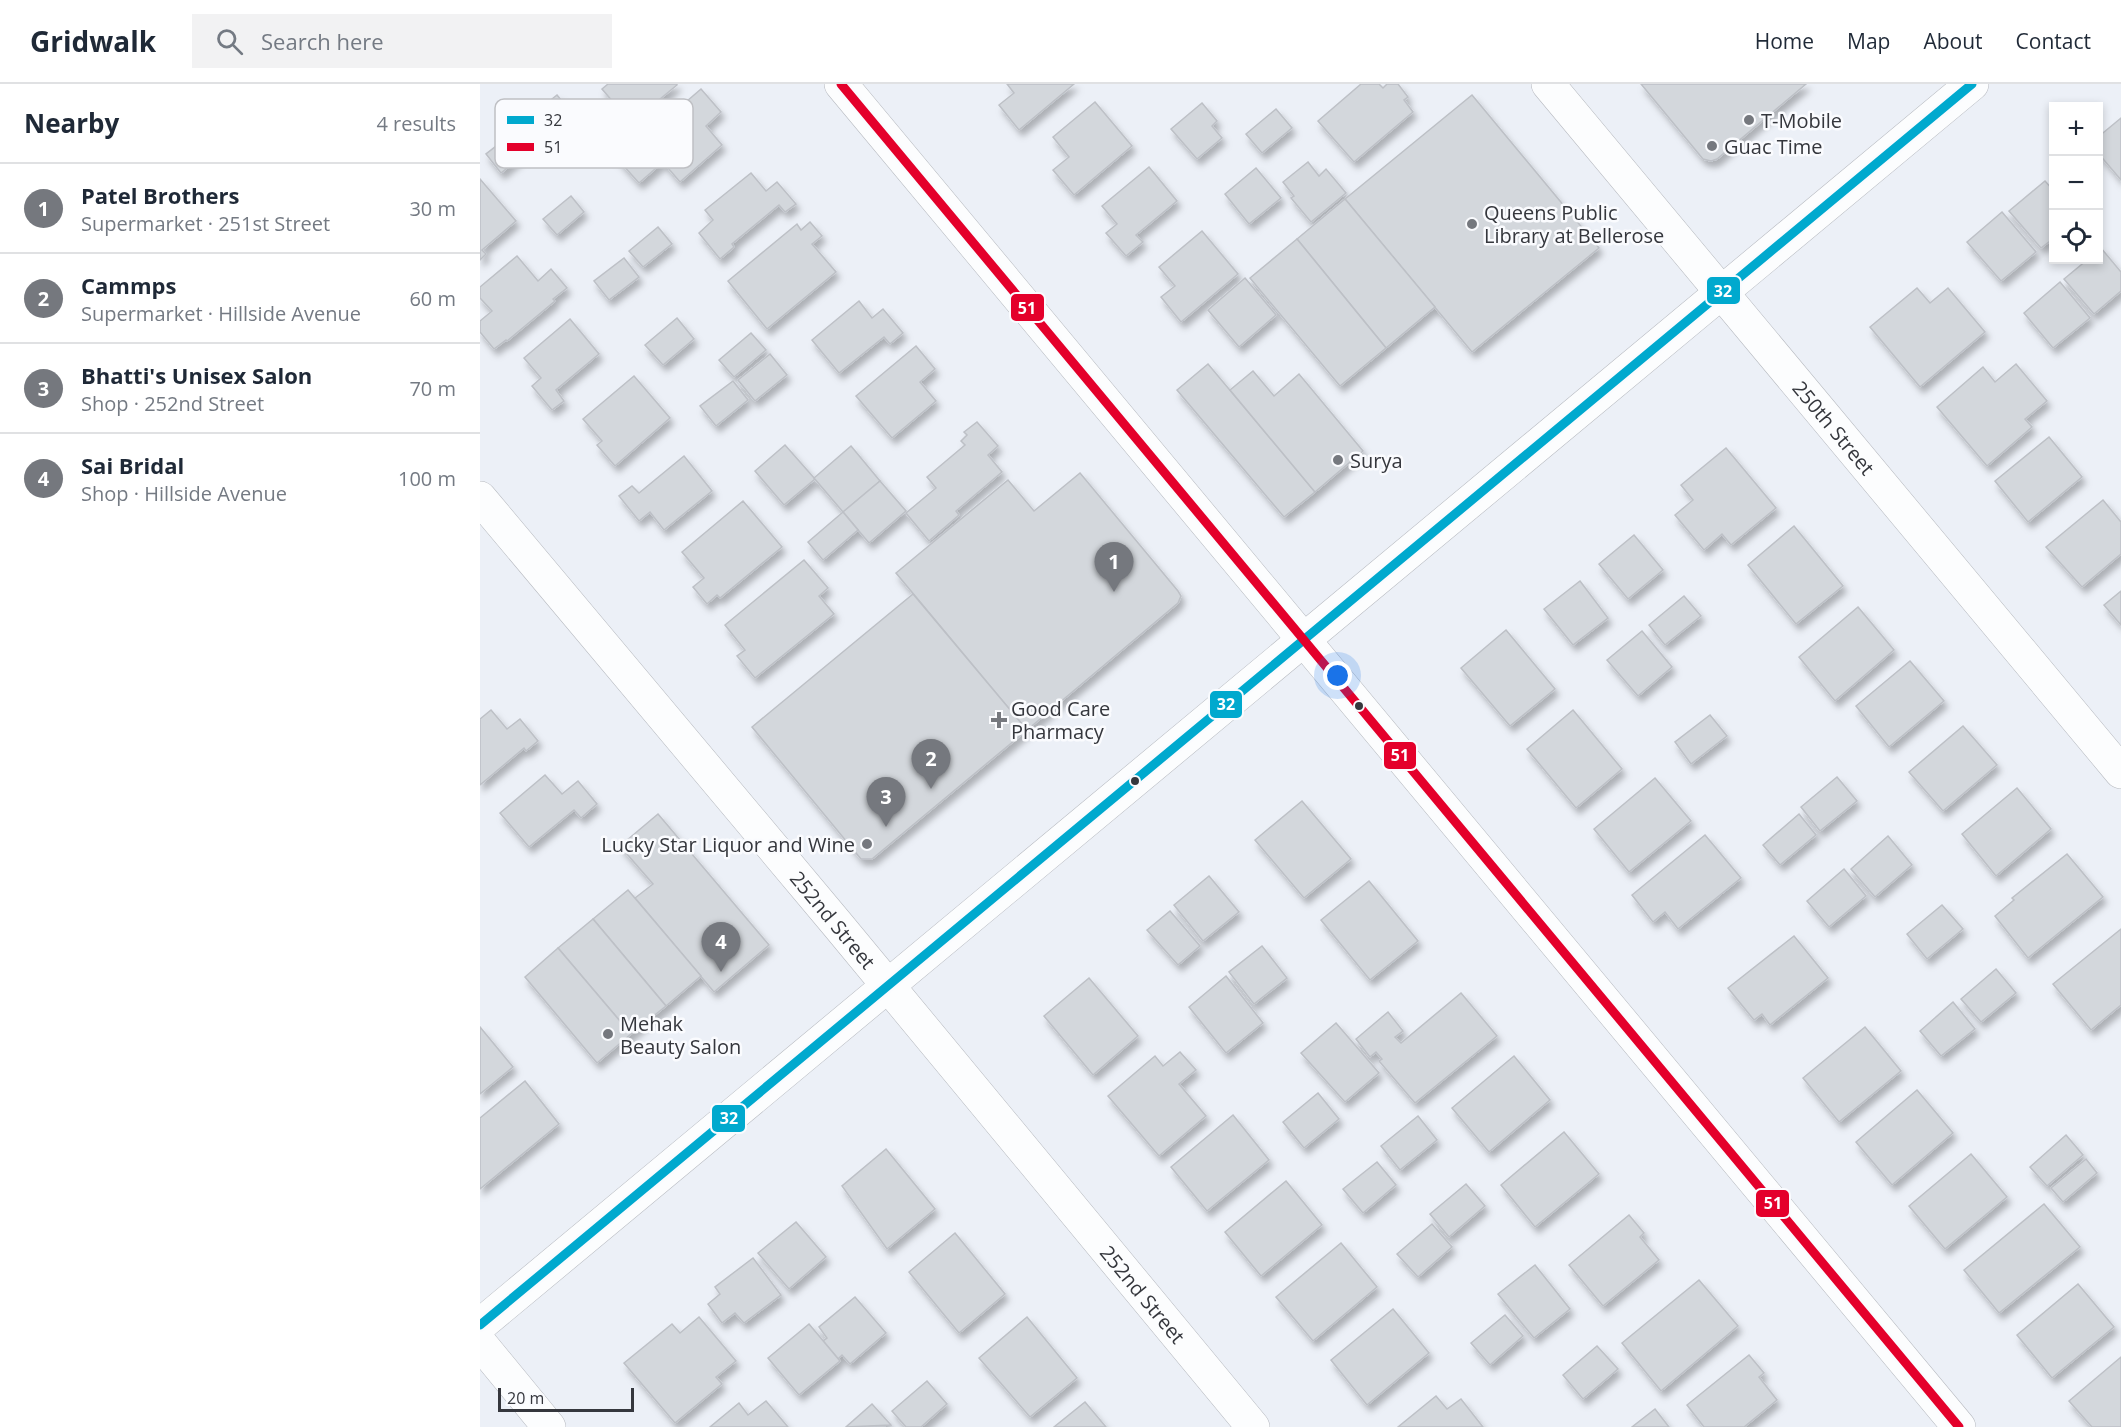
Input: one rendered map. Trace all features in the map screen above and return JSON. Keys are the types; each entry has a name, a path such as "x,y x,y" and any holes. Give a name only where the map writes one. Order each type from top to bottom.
{"street":[{"path":"842,84 1959,1427"},
{"name":"250th Street","path":"1548,84 2121,772"},
{"path":"480,1325 1972,84"},
{"name":"252nd Street","path":"480,498 1253,1427"},
{"path":"480,1343 549,1427"}],"building":[{"path":"608,84 677,84 660,99 611,99 602,89"},
{"path":"1007,84 1074,84 1019,130 999,105 1014,93"},
{"path":"1361,84 1379,84 1383,88 1387,84 1398,84 1408,97 1404,100 1413,112 1354,162 1318,121"},
{"path":"1641,84 1806,84 1717,159 1711,161 1703,159"},
{"path":"701,89 721,112 706,126 722,145 680,182 668,168 693,168 693,99 689,99"},
{"name":"Queens Public Library at Bellerose","path":"1472,95 1599,248 1472,352 1345,199"},
{"path":"1095,102 1132,146 1074,195 1053,170 1069,157 1053,137"},
{"path":"1202,103 1217,121 1212,126 1222,138 1197,159 1171,129"},
{"path":"1276,109 1292,128 1262,153 1246,134"},
{"path":"2121,118 2121,180 2103,159 2103,133"},
{"path":"495,147 495,165 486,154"},
{"path":"1308,162 1319,176 1326,169 1346,193 1311,222 1291,198 1294,196 1283,182"},
{"path":"1149,167 1177,201 1136,235 1143,242 1126,256 1106,233 1117,224 1102,206"},
{"path":"497,168 507,168 501,173"},
{"path":"626,168 656,168 639,183"},
{"path":"1256,168 1281,198 1249,224 1225,194"},
{"path":"751,173 766,191 777,182 796,204 785,212 779,205 732,244 734,247 720,259 699,233 713,220 705,210"},
{"path":"480,179 516,221 482,250 486,254 480,260"},
{"path":"2045,181 2049,185 2049,242 2041,248 2009,211"},
{"path":"571,196 584,212 557,235 543,219"},
{"path":"1345,199 1435,307 1386,348 1297,239"},
{"path":"2002,212 2036,252 2001,281 1967,242"},
{"path":"810,222 822,236 812,244 836,272 767,329 728,281 797,224 801,230"},
{"path":"658,227 672,244 643,267 629,251"},
{"path":"1202,231 1238,274 1181,322 1161,297 1175,286 1159,267"},
{"path":"1297,239 1386,348 1340,386 1250,278"},
{"path":"2103,250 2121,272 2121,291 2094,314 2064,279 2082,264 2103,264"},
{"path":"517,256 538,281 551,269 567,288 553,299 555,301 494,349 480,332 480,321 492,311 480,298 480,287"},
{"path":"624,258 639,277 609,300 594,281"},
{"path":"1245,278 1276,315 1239,347 1208,310"},
{"path":"2060,282 2090,318 2053,348 2024,313"},
{"path":"1917,288 1930,303 1948,288 1985,332 1920,387 1870,327"},
{"path":"859,301 872,318 883,309 903,333 890,344 884,337 839,373 812,340"},
{"path":"677,318 694,339 663,365 645,345"},
{"path":"570,319 599,354 556,390 564,401 552,410 532,386 541,378 524,358"},
{"path":"751,333 766,350 734,377 719,360"},
{"path":"916,346 935,369 920,382 936,401 892,438 856,396"},
{"path":"770,354 787,375 755,401 738,380"},
{"path":"1208,364 1315,492 1284,517 1177,390"},
{"path":"2016,364 2047,401 2025,419 2032,427 1987,466 1937,407 1983,367 1995,382"},
{"path":"1253,371 1274,396 1299,374 1363,451 1315,492 1230,390"},
{"path":"634,376 670,418 615,466 597,445 602,441 583,419"},
{"path":"733,381 748,400 716,426 700,406"},
{"path":"977,422 998,446 988,455 1002,472 956,511 959,515 929,541 906,513 936,488 927,477 965,445 961,441 967,435 964,432"},
{"path":"2049,437 2082,477 2028,522 1995,481"},
{"path":"785,445 815,479 784,505 755,471"},
{"path":"851,446 880,481 843,512 814,478"},
{"path":"1726,448 1776,508 1731,545 1722,534 1704,550 1675,515 1693,500 1681,485"},
{"path":"684,456 712,491 664,530 650,512 639,521 619,496 632,486 639,493"},
{"path":"1080,473 1181,596 1178,603 1027,730 896,573 1008,480 1034,511"},
{"path":"880,481 906,511 869,543 843,512"},
{"path":"2103,500 2121,522 2121,554 2082,587 2046,547"},
{"path":"743,501 782,547 720,598 717,595 707,604 693,587 704,578 682,552"},
{"path":"843,512 858,530 823,560 808,542"},
{"path":"1794,526 1843,586 1796,624 1748,565"},
{"path":"1634,535 1663,570 1628,599 1599,564"},
{"path":"804,560 828,588 819,596 834,614 755,678 737,656 745,650 725,625"},
{"path":"1580,581 1608,618 1573,645 1544,609"},
{"path":"2121,591 2121,625 2104,605"},
{"path":"913,594 1027,730 872,859 861,859 752,727"},
{"path":"1684,596 1701,616 1665,645 1649,625"},
{"path":"1858,607 1894,650 1835,701 1799,657"},
{"path":"1506,630 1555,689 1510,726 1461,668"},
{"path":"1642,631 1672,667 1638,696 1607,660"},
{"path":"1910,661 1944,701 1889,747 1856,706"},
{"path":"491,710 507,729 520,719 538,741 526,751 524,748 480,785 480,719"},
{"path":"1573,710 1622,769 1576,808 1527,749"},
{"path":"1710,715 1727,736 1691,764 1675,742"},
{"path":"1963,726 1997,765 1943,811 1909,772"},
{"path":"545,775 562,794 578,781 597,804 581,818 574,810 529,847 500,813"},
{"path":"1837,777 1857,801 1820,831 1801,807"},
{"path":"1655,778 1691,821 1629,872 1594,829"},
{"path":"2017,788 2051,829 1996,876 1962,834"},
{"path":"1302,801 1351,859 1304,898 1255,840"},
{"path":"658,814 769,945 714,992 635,898 653,884 620,846"},
{"path":"1799,814 1816,835 1780,865 1763,845"},
{"path":"1705,835 1741,878 1678,929 1665,912 1653,922 1632,895"},
{"path":"1888,836 1912,865 1875,897 1851,869"},
{"path":"2067,854 2103,897 2028,958 1995,916 2014,900 2012,898"},
{"path":"1844,869 1866,896 1829,927 1807,901"},
{"path":"1209,876 1239,912 1203,941 1174,905"},
{"path":"1369,881 1418,941 1370,980 1321,920"},
{"path":"628,890 701,976 666,1006 593,919"},
{"path":"1942,905 1963,929 1927,959 1907,934"},
{"path":"1170,911 1200,946 1178,965 1147,930"},
{"path":"593,919 666,1006 631,1034 558,948"},
{"path":"2121,929 2121,1005 2091,1030 2053,984"},
{"path":"1794,936 1828,978 1770,1025 1762,1014 1754,1020 1728,988"},
{"path":"1262,946 1287,978 1254,1004 1229,972"},
{"path":"558,948 631,1034 597,1063 525,977"},
{"path":"1996,969 2016,993 1981,1022 1961,999"},
{"path":"1226,976 1263,1023 1226,1053 1189,1007"},
{"path":"1089,978 1138,1036 1093,1075 1044,1016"},
{"path":"1461,993 1497,1036 1415,1103 1379,1061 1382,1059 1376,1052 1370,1057 1356,1039 1388,1012 1403,1031 1395,1037 1401,1043"},
{"path":"1953,1002 1975,1029 1941,1056 1920,1031"},
{"path":"1336,1023 1379,1073 1345,1102 1301,1053"},
{"path":"480,1027 513,1067 480,1094"},
{"path":"1865,1027 1901,1071 1839,1122 1803,1078"},
{"path":"1180,1052 1196,1070 1179,1084 1206,1116 1159,1156 1108,1096 1155,1056 1163,1066"},
{"path":"1514,1056 1550,1100 1489,1152 1452,1108"},
{"path":"525,1081 559,1124 480,1189 480,1118"},
{"path":"1917,1090 1953,1133 1892,1185 1856,1142"},
{"path":"1318,1093 1339,1119 1304,1148 1283,1122"},
{"path":"1233,1115 1269,1160 1207,1211 1171,1167"},
{"path":"1418,1116 1437,1140 1400,1170 1381,1146"},
{"path":"1564,1132 1599,1174 1535,1227 1501,1185"},
{"path":"2066,1135 2083,1155 2047,1186 2030,1167"},
{"path":"886,1149 935,1209 887,1249 842,1186"},
{"path":"1971,1154 2007,1197 1945,1249 1909,1206"},
{"path":"2086,1159 2097,1173 2063,1202 2051,1188"},
{"path":"1377,1162 1396,1185 1363,1213 1343,1189"},
{"path":"1286,1181 1322,1225 1261,1276 1225,1232"},
{"path":"1466,1184 1485,1206 1449,1237 1430,1214"},
{"path":"2044,1204 2080,1247 1999,1313 1964,1270"},
{"path":"1629,1215 1644,1233 1640,1237 1659,1260 1603,1306 1569,1265"},
{"path":"796,1222 826,1257 789,1289 758,1253"},
{"path":"1432,1224 1452,1247 1418,1277 1397,1254"},
{"path":"955,1233 1005,1294 959,1333 909,1272"},
{"path":"1341,1243 1377,1287 1313,1341 1276,1297"},
{"path":"753,1258 781,1295 744,1323 735,1313 722,1323 708,1304 720,1294 715,1287"},
{"path":"1535,1265 1570,1309 1534,1338 1498,1294"},
{"path":"1699,1280 1738,1326 1661,1391 1622,1343"},
{"path":"2078,1284 2114,1327 2052,1378 2017,1335"},
{"path":"855,1297 886,1333 850,1364 842,1355 838,1359 823,1341 827,1338 819,1327"},
{"path":"1393,1309 1429,1353 1367,1405 1331,1360"},
{"path":"1505,1315 1523,1336 1490,1365 1471,1343"},
{"path":"699,1317 736,1361 716,1377 722,1384 675,1423 624,1363 672,1324 680,1333"},
{"path":"1027,1317 1077,1378 1030,1417 979,1358"},
{"path":"809,1324 840,1361 799,1395 768,1358"},
{"path":"1597,1346 1618,1369 1583,1399 1563,1375"},
{"path":"1749,1355 1764,1373 1759,1377 1777,1400 1744,1427 1704,1427 1687,1405"},
{"path":"2121,1357 2121,1427 2092,1427 2069,1401"},
{"path":"927,1381 947,1404 921,1427 906,1427 892,1411"},
{"path":"1436,1396 1447,1409 1461,1399 1483,1427 1398,1427"},
{"path":"766,1401 788,1427 710,1427 739,1403 748,1415"},
{"path":"1085,1402 1106,1427 1054,1427"},
{"path":"872,1404 891,1425 846,1427"},
{"path":"1655,1409 1669,1427 1632,1427"}],"transit line":[{"name":"51","path":"841,84 1959,1427"},
{"name":"32","path":"480,1325 1972,84"}],"place":[{"name":"T-Mobile","path":"1749,120"},
{"name":"Guac Time","path":"1712,146"},
{"name":"Queens Public Library at Bellerose","path":"1472,224"},
{"name":"Surya","path":"1338,460"},
{"name":"Patel Brothers","path":"1114,592"},
{"name":"Good Care Pharmacy","path":"999,720"},
{"name":"Cammps","path":"931,789"},
{"name":"Bhatti's Unisex Salon","path":"886,827"},
{"name":"Lucky Star Liquor and Wine","path":"867,844"},
{"name":"Sai Bridal","path":"721,972"},
{"name":"Mehak Beauty Salon","path":"608,1034"}]}
